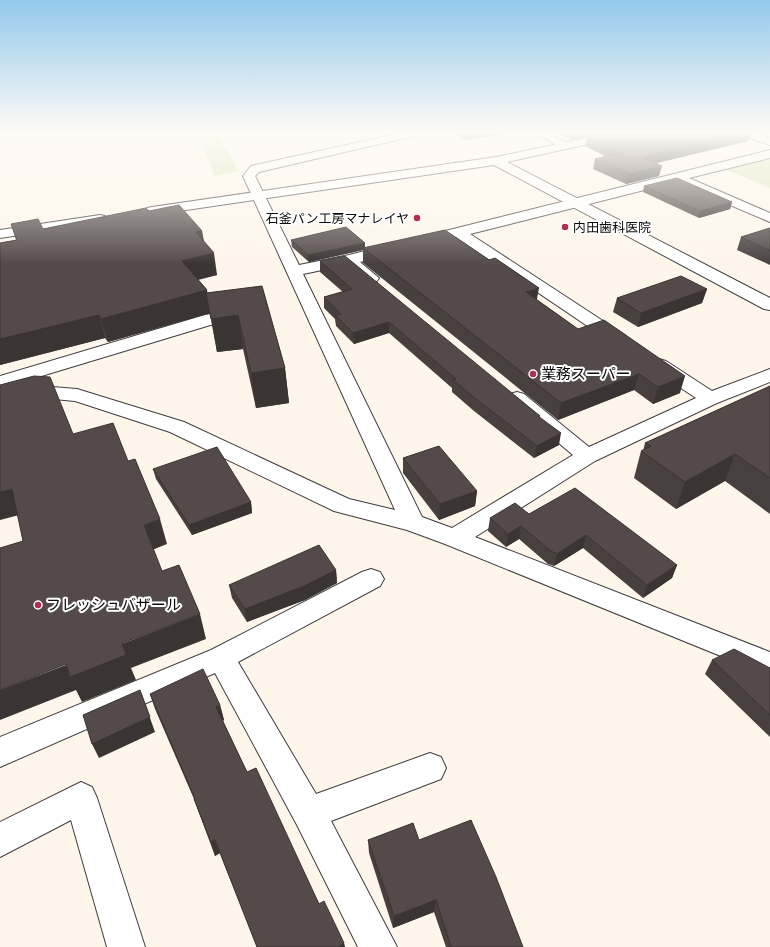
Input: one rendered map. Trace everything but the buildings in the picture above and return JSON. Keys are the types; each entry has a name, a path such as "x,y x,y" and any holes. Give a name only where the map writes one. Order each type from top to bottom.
{"street":[{"path":"249,177 413,523"},
{"path":"140,213 383,177"},
{"path":"527,177 770,305"},
{"path":"294,271 349,260 675,177"},
{"path":"676,177 770,218"},
{"path":"0,234 109,218"},
{"path":"458,232 710,399"},
{"path":"349,260 386,290"},
{"path":"0,382 211,319"},
{"path":"454,538 587,456 710,399 770,375"},
{"path":"0,388 77,395 177,427 342,505 413,523 454,538 770,664"},
{"path":"508,390 587,456"},
{"path":"0,752 221,658 371,579"},
{"path":"221,658 309,813 378,947"},
{"path":"309,813 430,768"},
{"path":"0,840 81,798 126,947"}],"green space":[{"path":"744,177 770,177 770,188"}],"place":[{"name":"石釜パン工房マナレイヤ","path":"417,218"},
{"name":"内田歯科医院","path":"565,227"},
{"name":"業務スーパー","path":"533,374"},
{"name":"フレッシュバザール","path":"38,605"}]}
